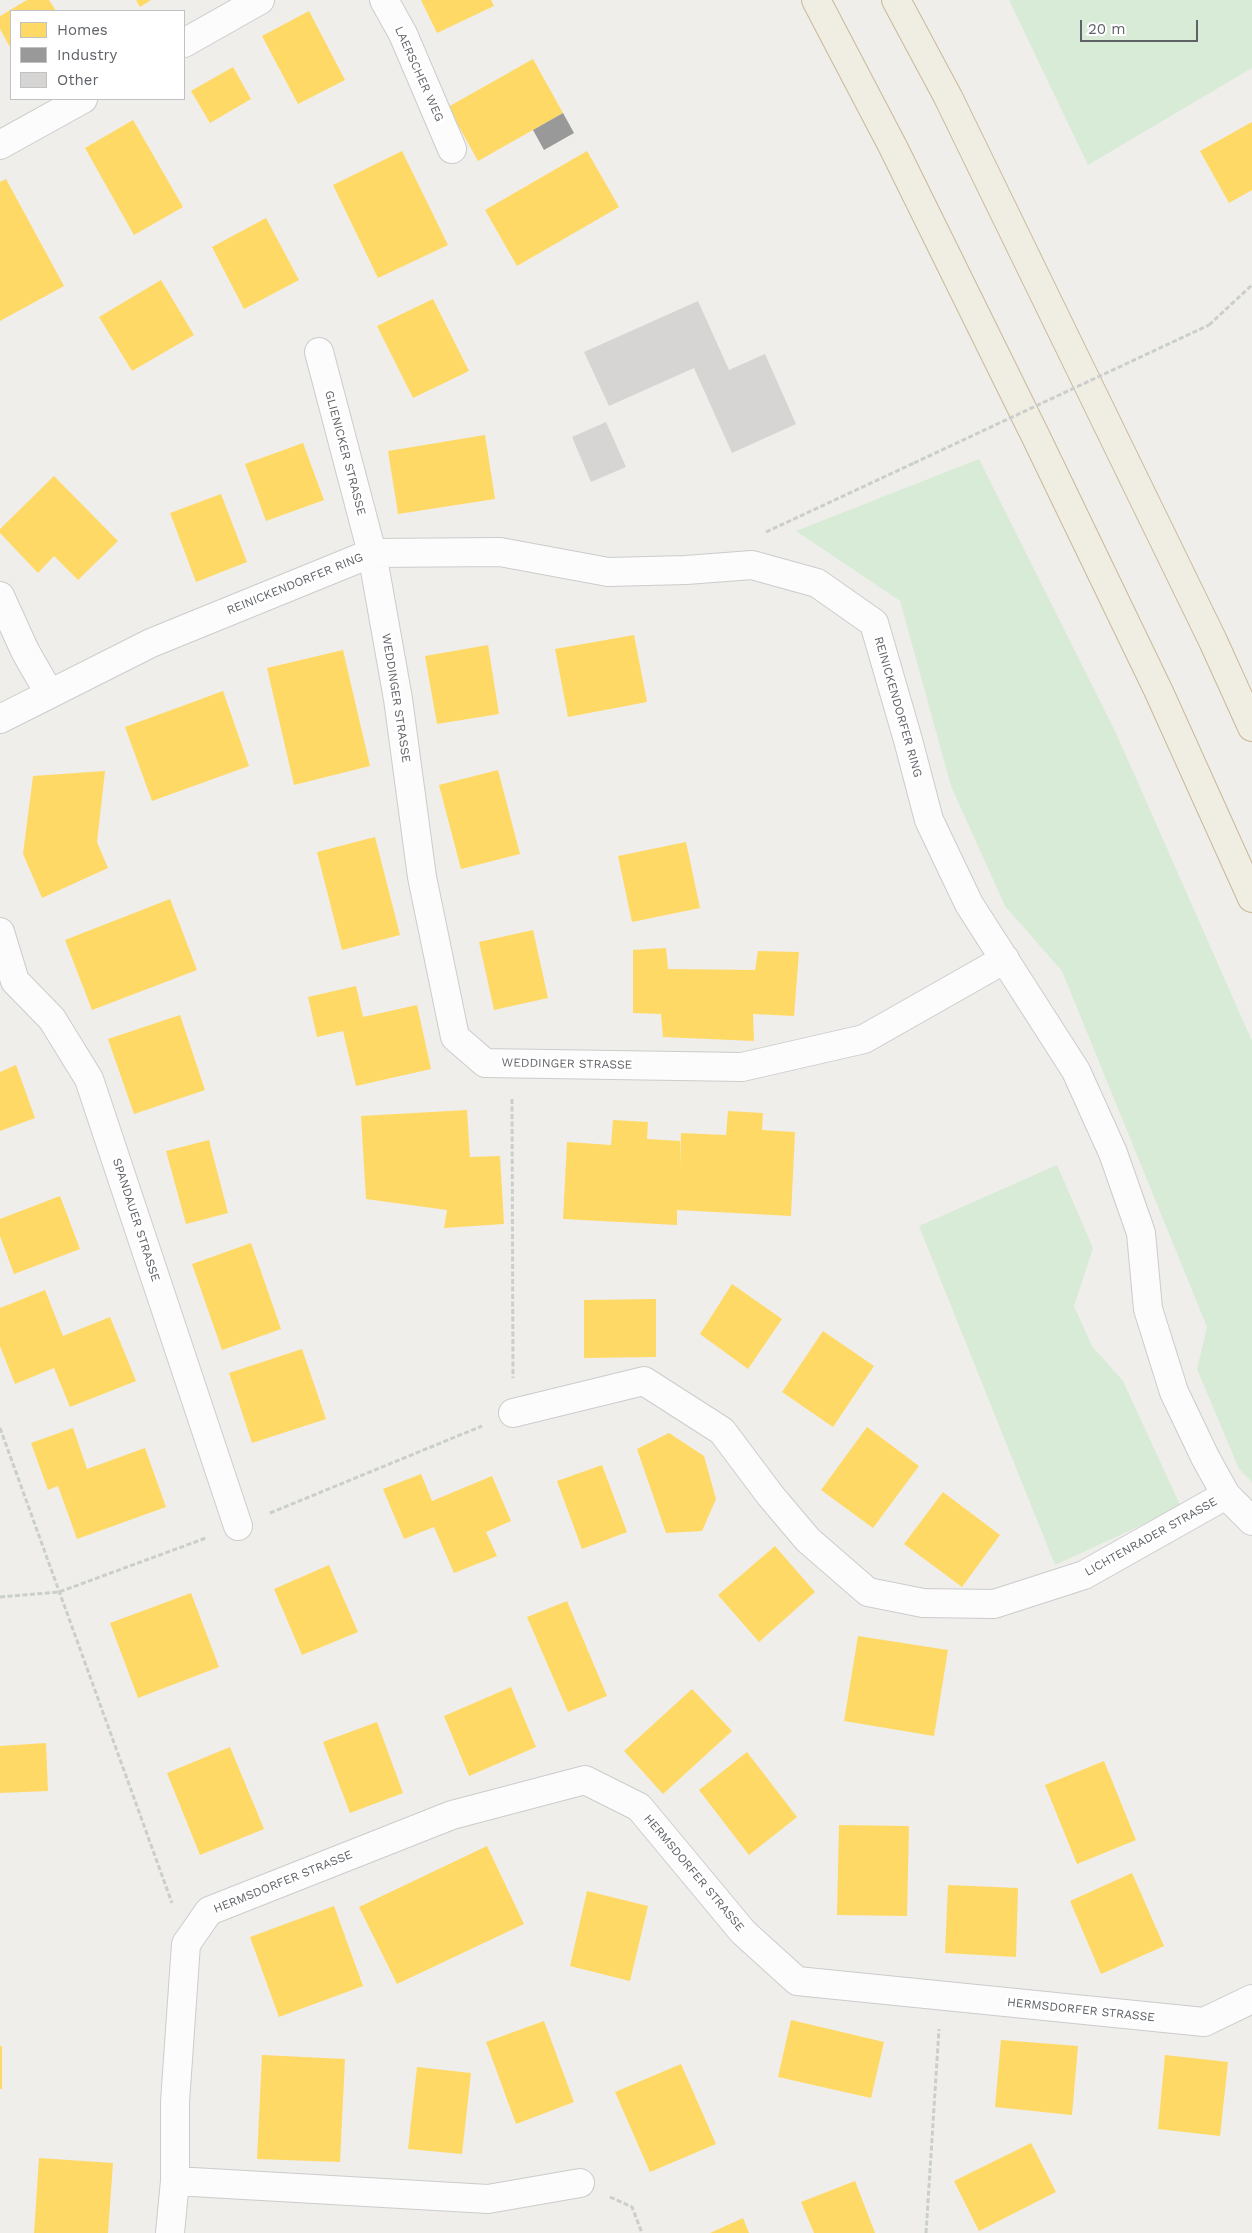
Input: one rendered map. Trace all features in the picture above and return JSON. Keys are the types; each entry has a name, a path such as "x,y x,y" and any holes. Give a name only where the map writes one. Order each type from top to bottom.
{"highway":[{"path":"816,0 893,147 1035,435 1159,692 1252,898"},
{"path":"896,0 974,150 1213,641 1252,727"}],"street":[{"path":"185,42 260,0"},
{"name":"LAERSCHER WEG","path":"384,0 403,34 452,149"},
{"path":"0,145 81,100"},
{"name":"GLIENICKER STRASSE","path":"319,352 372,553"},
{"name":"REINICKENDORFER RING","path":"0,719 151,643 372,553 500,552 608,572 686,570 752,565 817,584 874,623 908,740 928,820 969,904 1076,1071 1113,1153 1141,1233 1148,1309 1174,1392 1205,1457 1226,1495 1252,1521"},
{"name":"WEDDINGER STRASSE","path":"372,553 398,699 422,877 455,1037 485,1063 742,1067 864,1039 1005,959"},
{"path":"0,596 25,651 49,693"},
{"name":"SPANDAUER STRASSE","path":"0,932 16,981 52,1019 89,1079 238,1526"},
{"name":"LICHTENRADER STRASSE","path":"513,1413 644,1381 722,1431 770,1495 808,1540 868,1592 923,1603 994,1604 1084,1575 1226,1495"},
{"name":"HERMSDORFER STRASSE","path":"186,1944 209,1911 452,1815 584,1780 639,1807 743,1932 797,1981 1204,2022 1252,1999"},
{"path":"170,2233 175,2181 175,2102 186,1944"},
{"path":"175,2181 488,2199 580,2183"}],"path":[{"path":"765,533 1209,325 1252,285"},
{"path":"0,1597 59,1592 238,1526 513,1413 512,1063"},
{"path":"0,1428 186,1944"},
{"path":"926,2233 942,1995"},
{"path":"580,2183 632,2207 642,2233"}],"green space":[{"path":"1009,0 1252,0 1252,68 1088,165"},
{"path":"979,459 1116,733 1252,1041 1252,1482 1239,1469 1197,1369 1207,1327 1062,971 1005,906 951,786 900,601 796,531"},
{"path":"1057,1165 1093,1248 1074,1306 1092,1346 1123,1381 1181,1507 1055,1565 919,1226"}],"building: Homes":[{"path":"27,0 49,0 55,10 10,10"},
{"path":"136,0 151,0 140,7"},
{"path":"421,0 491,0 494,6 437,33"},
{"path":"10,10 10,47 0,29 0,16"},
{"path":"309,11 345,80 298,104 262,36"},
{"path":"533,59 563,113 478,161 448,107"},
{"path":"233,67 251,99 210,123 191,91"},
{"path":"133,120 183,207 134,235 85,148"},
{"path":"1252,122 1252,190 1229,203 1200,151"},
{"path":"402,151 448,245 378,278 333,185"},
{"path":"587,151 619,207 517,266 485,210"},
{"path":"6,179 64,286 0,321 0,182"},
{"path":"266,218 299,280 244,309 212,247"},
{"path":"161,280 194,335 132,371 99,317"},
{"path":"433,299 469,371 413,398 377,326"},
{"path":"485,435 495,499 398,514 388,451"},
{"path":"303,443 324,500 266,521 245,464"},
{"path":"54,476 118,541 78,580 54,556 38,573 0,533 0,529"},
{"path":"221,494 247,562 196,582 170,513"},
{"path":"634,635 647,702 568,717 555,649"},
{"path":"488,645 499,714 437,724 425,656"},
{"path":"343,650 370,766 294,785 267,668"},
{"path":"223,691 249,766 152,801 125,727"},
{"path":"498,770 520,854 461,869 439,785"},
{"path":"105,771 97,842 108,868 42,898 23,854 33,776"},
{"path":"375,837 400,935 342,950 317,852"},
{"path":"686,842 700,908 632,922 618,856"},
{"path":"170,899 197,970 92,1010 65,940"},
{"path":"533,930 548,998 494,1010 479,942"},
{"path":"666,948 668,969 755,970 758,951 799,952 794,1016 753,1014 754,1041 663,1037 661,1014 633,1013 633,950"},
{"path":"356,986 363,1017 417,1005 431,1069 356,1086 343,1031 317,1037 308,997"},
{"path":"180,1015 205,1090 134,1114 108,1039"},
{"path":"16,1065 35,1118 0,1131 0,1072"},
{"path":"467,1110 470,1157 500,1156 504,1224 444,1228 447,1210 366,1199 361,1116"},
{"path":"728,1111 763,1113 762,1130 795,1132 791,1216 677,1210 677,1225 563,1219 567,1142 611,1145 613,1120 648,1122 647,1139 680,1141 680,1167 681,1133 726,1135"},
{"path":"209,1140 228,1213 186,1224 166,1151"},
{"path":"60,1196 80,1249 14,1274 0,1236 0,1219"},
{"path":"251,1243 281,1329 222,1350 192,1264"},
{"path":"732,1284 782,1319 748,1369 700,1334"},
{"path":"45,1290 63,1336 110,1317 136,1381 70,1407 54,1368 15,1384 0,1346 0,1308"},
{"path":"656,1299 656,1357 584,1358 584,1300"},
{"path":"823,1331 874,1366 833,1427 782,1392"},
{"path":"302,1349 326,1419 252,1443 229,1373"},
{"path":"867,1427 919,1466 873,1528 821,1490"},
{"path":"73,1428 87,1469 145,1448 166,1507 77,1539 58,1486 48,1490 31,1443"},
{"path":"669,1433 704,1456 716,1499 702,1531 666,1533 637,1449"},
{"path":"602,1465 627,1532 582,1549 557,1481"},
{"path":"421,1474 432,1501 492,1476 511,1521 486,1532 497,1556 454,1573 434,1527 404,1539 383,1489"},
{"path":"943,1492 1000,1535 962,1587 904,1544"},
{"path":"775,1546 815,1592 759,1642 718,1595"},
{"path":"329,1565 358,1632 302,1655 274,1589"},
{"path":"191,1593 219,1667 138,1698 110,1623"},
{"path":"567,1601 607,1696 568,1712 527,1617"},
{"path":"858,1636 948,1650 934,1736 844,1721"},
{"path":"511,1687 536,1747 469,1776 444,1716"},
{"path":"692,1689 732,1731 663,1794 624,1751"},
{"path":"377,1722 403,1793 350,1813 323,1742"},
{"path":"46,1743 48,1791 0,1793 0,1746"},
{"path":"230,1747 264,1829 200,1855 167,1773"},
{"path":"747,1752 797,1817 749,1855 699,1790"},
{"path":"1104,1761 1136,1840 1077,1864 1045,1785"},
{"path":"839,1825 909,1826 907,1916 837,1915"},
{"path":"487,1846 524,1924 397,1984 359,1907"},
{"path":"1132,1873 1164,1946 1101,1974 1070,1901"},
{"path":"948,1885 1018,1888 1016,1957 945,1953"},
{"path":"587,1891 648,1906 630,1981 570,1966"},
{"path":"334,1906 363,1986 279,2017 250,1937"},
{"path":"791,2020 884,2042 871,2098 778,2077"},
{"path":"544,2021 574,2102 516,2124 486,2042"},
{"path":"1001,2040 1078,2046 1072,2115 995,2107"},
{"path":"0,2046 2,2046 2,2089 0,2089"},
{"path":"262,2055 345,2059 340,2162 257,2159"},
{"path":"1165,2055 1228,2062 1220,2136 1158,2129"},
{"path":"681,2064 716,2144 650,2172 615,2092"},
{"path":"417,2067 471,2073 462,2154 408,2149"},
{"path":"1031,2143 1056,2192 979,2231 954,2181"},
{"path":"39,2158 113,2163 108,2233 34,2233"},
{"path":"855,2181 875,2233 814,2233 801,2202"},
{"path":"743,2218 749,2233 710,2233"}],"building: Industry":[{"path":"563,113 574,133 544,150 533,130"}],"building: Other":[{"path":"698,301 729,370 765,354 796,424 732,453 694,368 609,406 584,352"},
{"path":"606,422 626,467 591,482 572,437"}]}
